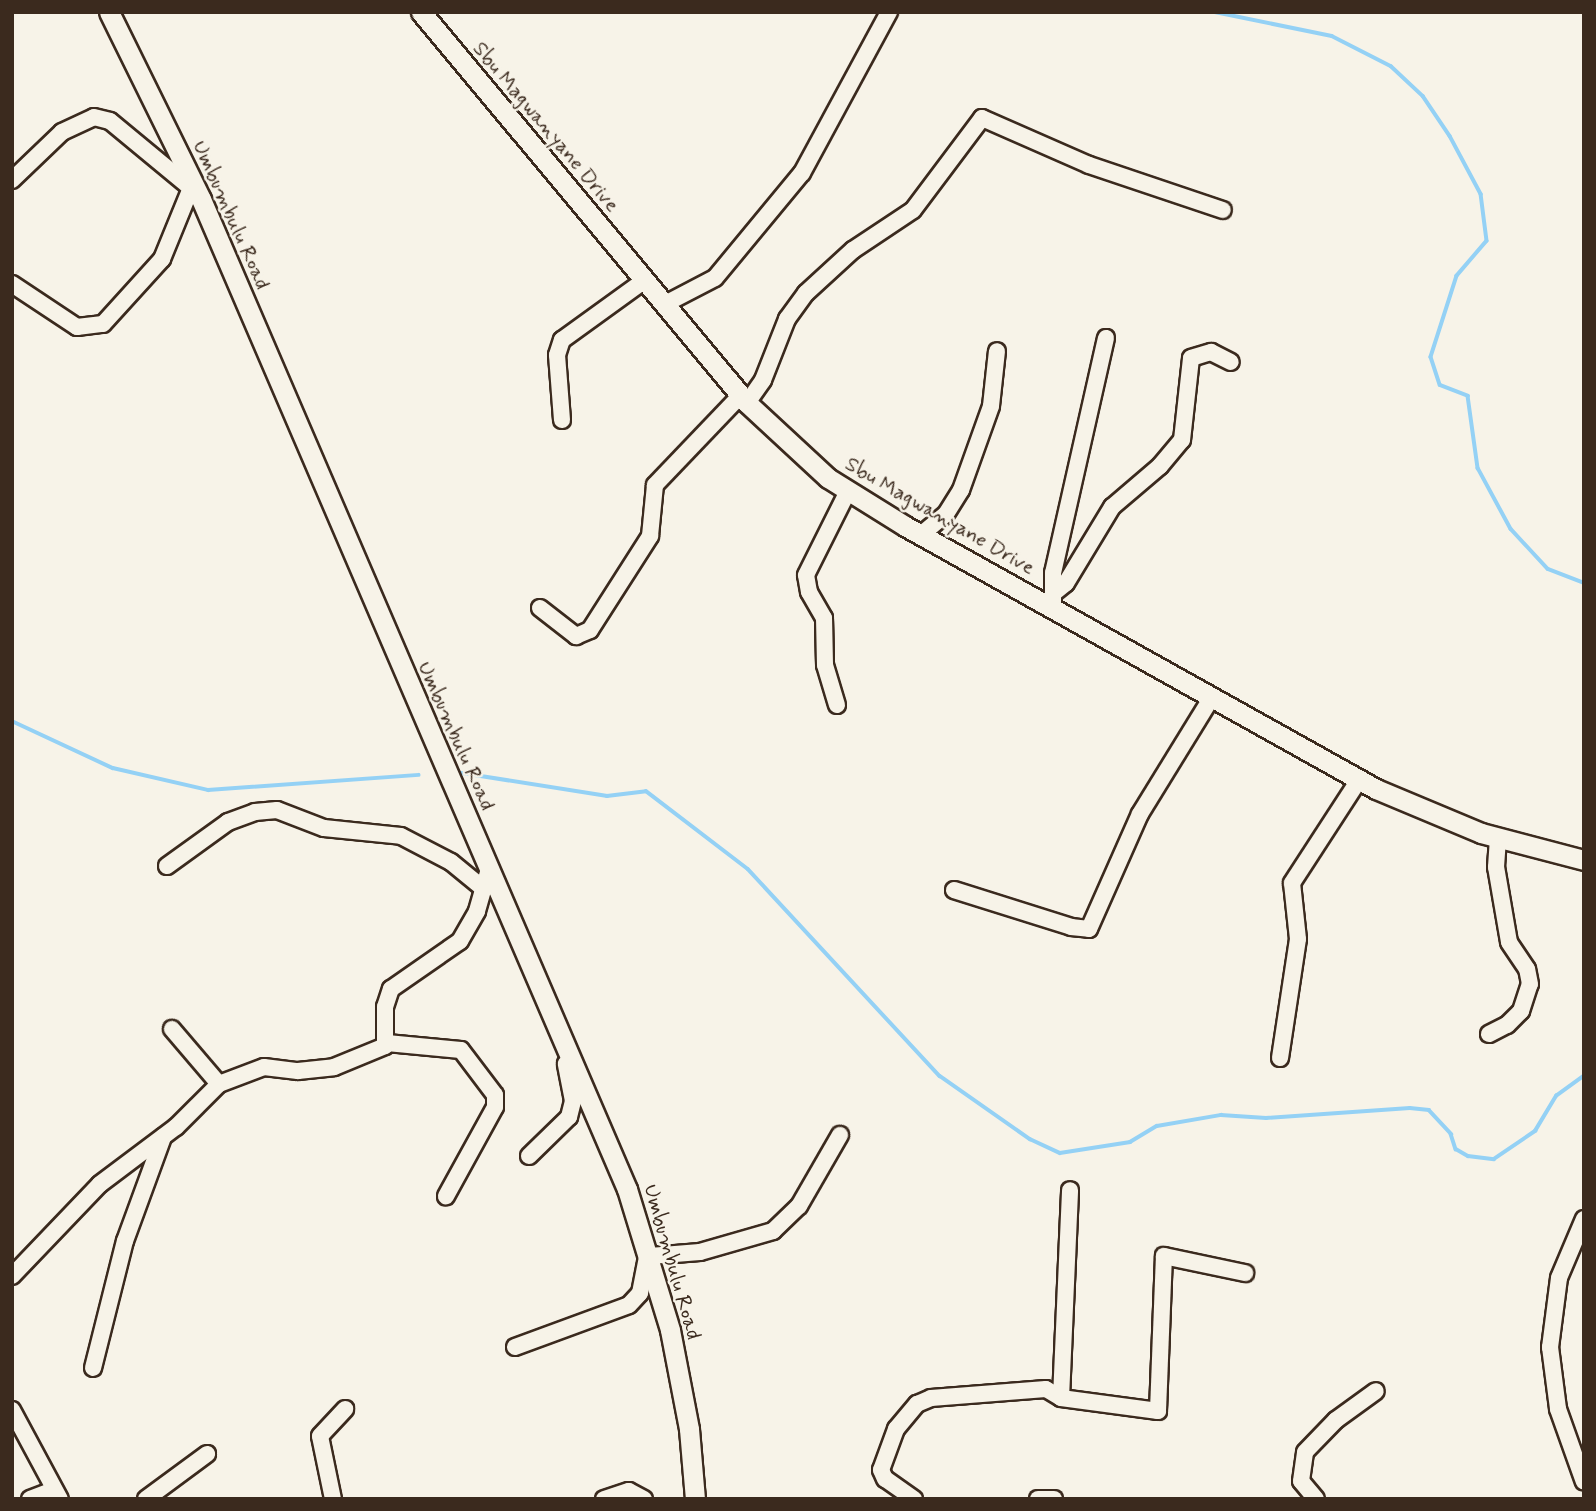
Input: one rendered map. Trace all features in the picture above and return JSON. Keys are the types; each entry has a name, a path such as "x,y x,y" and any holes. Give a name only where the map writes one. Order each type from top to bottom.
{"main road":[{"name":"Umbumbulu Road","path":"109,12 195,191 564,1038 649,1253 679,1373 695,1499"},
{"name":"Sbu Magwanyane Drive","path":"421,12 744,399 782,438 848,491 922,534 1053,599 1212,697 1359,780 1432,815 1498,839 1584,860"}],"street":[{"path":"665,304 715,278 802,173 889,12"},
{"path":"12,180 62,132 94,117 110,121 195,191 162,259 103,324 77,327 12,284"},
{"path":"540,608 576,636 590,630 650,536 655,485 763,380 787,319 806,293 853,250 913,210 982,118 1089,165 1223,210"},
{"path":"562,420 558,355 562,340 645,281"},
{"path":"1053,599 1054,573 1107,338"},
{"path":"922,534 946,514 961,490 991,405 997,351"},
{"path":"1053,599 1066,583 1112,507 1160,466 1182,440 1191,358 1211,352 1231,362"},
{"path":"837,705 825,665 824,618 809,592 806,575 848,491"},
{"path":"954,890 1060,924 1089,929 1140,814 1212,697"},
{"path":"1280,1058 1298,939 1291,888 1359,780"},
{"path":"167,866 228,822 277,810 324,828 401,836 451,862 484,889"},
{"path":"1489,1034 1507,1025 1521,1011 1530,984 1527,969 1509,942 1496,867 1498,839"},
{"path":"387,1043 385,1007 391,989 460,941 484,889 489,869"},
{"path":"172,1029 219,1084"},
{"path":"529,1156 565,1124 572,1109 564,1038"},
{"path":"12,1276 100,1184 163,1137 219,1084 264,1068 298,1071 334,1067 377,1051 387,1043 461,1050 495,1095 495,1108 446,1196"},
{"path":"515,1347 629,1305 640,1293 649,1253 700,1252 760,1236 784,1223 840,1135"},
{"path":"93,1368 125,1241 163,1137"},
{"path":"1061,1398 1070,1190"},
{"path":"1584,1219 1559,1278 1550,1348 1558,1409 1584,1482"},
{"path":"915,1499 886,1479 881,1458 904,1417 916,1404 930,1398 1035,1389 1061,1398 1157,1411 1164,1256 1245,1273"},
{"path":"1316,1499 1301,1481 1300,1462 1305,1451 1336,1420 1376,1391"},
{"path":"333,1499 320,1436 345,1409"},
{"path":"12,1410 57,1494 30,1499"},
{"path":"146,1499 206,1454"},
{"path":"604,1499 629,1491 644,1499"},
{"path":"1038,1499 1054,1499"}],"waterway":[{"path":"1215,12 1332,36 1391,66 1423,96 1450,136 1481,194 1487,241 1457,276 1431,357 1440,385 1468,396 1478,468 1511,529 1548,569 1584,583"},
{"path":"12,721 113,768 208,790 418,775"},
{"path":"462,773 607,796 646,791 748,869 940,1076 1030,1139 1060,1153 1130,1142 1157,1126 1221,1115 1266,1118 1410,1108 1429,1110 1451,1134 1456,1149 1468,1156 1494,1159 1535,1131 1556,1096 1584,1076"}]}
